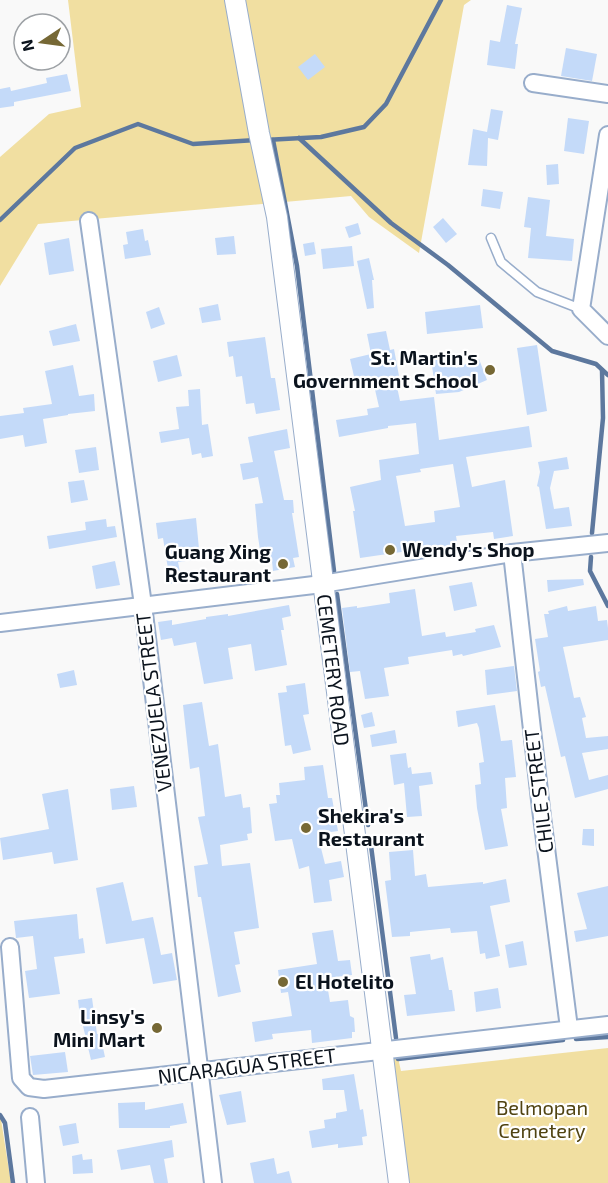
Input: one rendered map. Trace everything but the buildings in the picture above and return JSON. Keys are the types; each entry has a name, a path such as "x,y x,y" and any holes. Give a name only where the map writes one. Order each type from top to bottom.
{"street":[{"name":"CEMETERY ROAD","path":"236,0 259,133 277,217 399,1183"},
{"path":"533,83 608,94"},
{"path":"608,135 581,309 608,336"},
{"name":"VENEZUELA STREET","path":"89,221 143,605 213,1183"},
{"path":"0,623 322,584 512,553 608,543"},
{"name":"CHILE STREET","path":"512,553 569,1028"},
{"name":"NICARAGUA STREET","path":"9,947 21,1078 29,1087 44,1089 608,1025"},
{"path":"30,1117 36,1183"}],"lane":[{"path":"491,238 501,262 537,292 581,309"}],"green space":[{"path":"68,0 471,0 464,5 419,253 369,217 351,196 38,224 0,286 0,157 49,114 81,107 72,33 72,12 69,12"},
{"name":"Belmopan Cemetery","path":"608,1048 608,1183 397,1183 383,1053 396,1049 401,1071"},
{"path":"0,1113 11,1183 0,1183"}],"waterway":[{"path":"265,140 321,137 364,127 386,104 441,0"},
{"path":"0,220 75,148 138,124 193,144 257,140"},
{"path":"299,138 391,223 448,265 552,351 596,364 608,375"},
{"path":"273,140 297,266 334,571"},
{"path":"592,533 603,418 602,370"},
{"path":"591,557 590,571 608,606"},
{"path":"337,594 368,825"},
{"path":"370,838 396,1038"},
{"path":"576,1039 608,1037"},
{"path":"398,1059 563,1040"},
{"path":"0,1115 5,1123 13,1183"}],"place":[{"name":"St. Martin's Government School","path":"490,370"},
{"name":"Wendy's Shop","path":"390,550"},
{"name":"Guang Xing Restaurant","path":"283,564"},
{"name":"Shekira's Restaurant","path":"306,828"},
{"name":"El Hotelito","path":"283,982"},
{"name":"Linsy's Mini Mart","path":"157,1028"}]}
